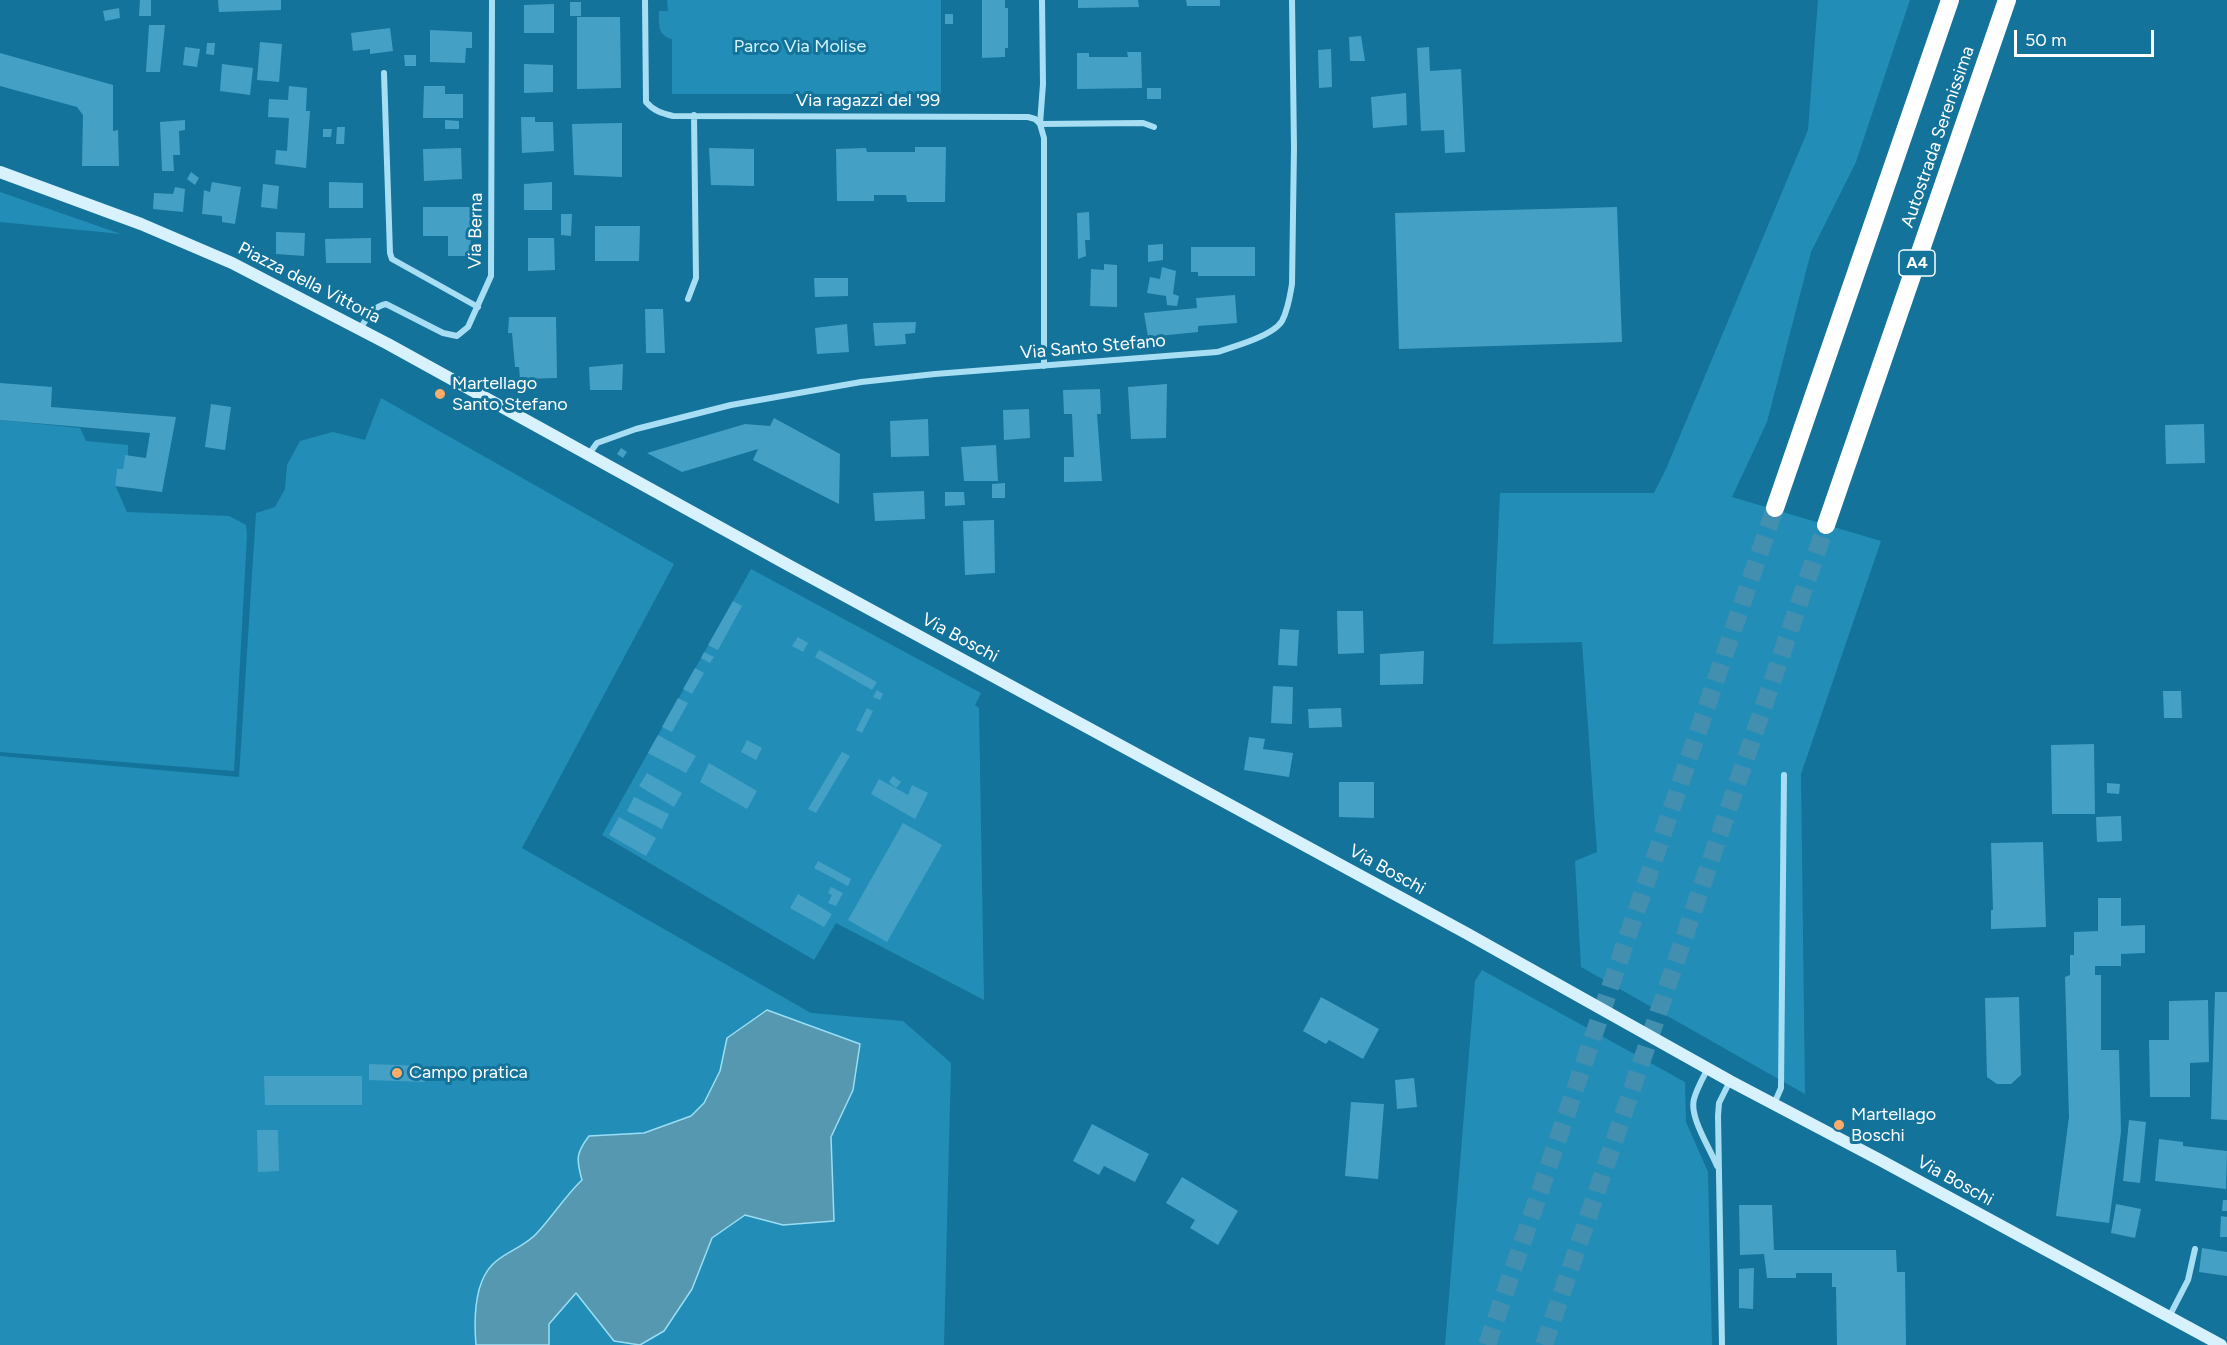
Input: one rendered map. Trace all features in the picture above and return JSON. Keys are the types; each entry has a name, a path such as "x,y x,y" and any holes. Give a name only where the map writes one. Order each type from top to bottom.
{"highway":[{"name":"Autostrada Serenissima","path":"1775,508 1950,0"},
{"name":"Autostrada Serenissima","path":"1826,525 2007,0"}],"main road":[{"name":"Piazza della Vittoria","path":"0,172 151,228 232,263 360,329 589,454"},
{"name":"Via Boschi","path":"589,454 1730,1081 2221,1345"}],"street":[{"name":"Via Berna","path":"360,329 373,309 386,304 444,333 457,336 468,327 491,276 492,0"},
{"name":"Via ragazzi del '99","path":"645,0 646,102 652,109 673,116 1028,117 1040,124 1143,123 1154,127"},
{"path":"1042,0 1043,84 1040,124 1044,138 1044,366"},
{"name":"Via Santo Stefano","path":"589,454 597,443 636,429 732,405 861,382 1217,352 1256,339 1281,324 1292,284 1294,147 1292,0"},
{"path":"384,73 385,156 392,259 478,307"},
{"path":"688,299 696,278 694,115"},
{"path":"1773,1104 1781,1088 1784,775"},
{"path":"1708,1068 1692,1106 1694,1119 1719,1169"},
{"path":"1722,1345 1719,1103 1730,1081"},
{"path":"2169,1317 2188,1280 2194,1249"}],"green space":[{"name":"Parco Via Molise","path":"667,0 941,0 941,94 672,94 672,39 661,32 659,20 659,11 668,11"},
{"path":"1818,0 1910,0 1856,162 1811,252 1767,422 1732,497 1881,541 1801,774 1805,1094 1581,967 1575,861 1597,852 1582,642 1493,644 1500,493 1654,493 1808,130"},
{"path":"0,192 121,234 0,222"},
{"path":"381,398 674,564 522,848 811,1013 903,1021 951,1063 944,1345 0,1345 0,756 239,777 256,513 275,507 285,489 287,465 300,441 333,432 365,440"},
{"path":"0,420 80,428 86,441 128,445 128,458 125,456 123,469 117,469 115,485 127,512 229,516 246,525 234,771 0,752"},
{"path":"751,569 981,693 975,705 979,708 984,1000 836,923 814,960 602,835"},
{"path":"1482,970 1685,1082 1686,1122 1708,1172 1712,1345 1445,1345 1475,981"}],"shaded area":[{"path":"767,1010 860,1044 853,1090 831,1137 834,1221 783,1225 745,1215 712,1238 692,1289 664,1331 640,1345 614,1341 576,1293 549,1324 549,1345 476,1345 476,1303 486,1273 502,1256 532,1238 582,1180 578,1156 589,1136 644,1133 691,1116 704,1103 720,1071 727,1038"}],"building":[{"path":"140,0 151,0 151,16 139,16"},
{"path":"218,0 281,0 281,10 219,12"},
{"path":"982,0 1005,0 1005,8 1008,8 1008,48 1005,48 1005,57 982,58"},
{"path":"1078,0 1138,0 1139,7 1078,8"},
{"path":"1186,0 1220,0 1220,6 1187,6"},
{"path":"570,2 581,2 581,16 570,16"},
{"path":"554,4 554,33 524,33 524,5"},
{"path":"119,8 120,18 105,21 103,11"},
{"path":"945,14 953,14 953,24 945,24"},
{"path":"577,17 620,17 621,88 577,89"},
{"path":"149,25 165,25 160,72 146,72"},
{"path":"390,28 393,51 370,54 370,49 353,51 351,33"},
{"path":"430,30 472,32 472,48 466,48 465,63 430,62"},
{"path":"1361,36 1365,61 1350,61 1349,37"},
{"path":"260,42 282,44 279,82 257,80"},
{"path":"207,43 215,43 214,55 206,54"},
{"path":"185,47 200,49 197,67 183,65"},
{"path":"1429,47 1430,71 1461,69 1465,152 1445,153 1444,130 1421,131 1417,48"},
{"path":"1331,49 1332,87 1319,88 1318,50"},
{"path":"1127,52 1141,52 1142,88 1077,89 1077,53 1089,53 1089,57 1128,57"},
{"path":"0,53 113,85 113,131 118,130 119,166 82,166 83,115 77,107 0,86"},
{"path":"404,55 416,55 416,66 405,66"},
{"path":"222,64 253,68 250,95 220,91"},
{"path":"524,64 553,65 553,92 524,93"},
{"path":"289,86 307,88 306,111 310,111 306,168 275,164 276,150 287,151 289,118 268,117 269,99 288,100"},
{"path":"424,86 445,86 445,94 463,94 463,118 423,118"},
{"path":"1147,88 1161,88 1161,99 1147,99"},
{"path":"1406,93 1407,125 1373,128 1371,97"},
{"path":"521,117 535,117 535,122 553,122 554,151 522,153"},
{"path":"185,120 185,130 179,131 180,155 173,155 174,171 162,171 160,122"},
{"path":"445,120 459,121 459,129 445,129"},
{"path":"622,123 622,177 574,175 572,124"},
{"path":"337,127 345,127 344,144 336,144"},
{"path":"323,129 332,129 331,137 323,137"},
{"path":"915,147 946,147 945,202 907,202 906,195 874,195 874,201 837,201 836,149 866,148 867,152 915,152"},
{"path":"461,148 462,179 424,181 423,149"},
{"path":"709,148 754,149 754,186 711,185"},
{"path":"191,172 199,178 195,185 187,179"},
{"path":"212,182 241,187 235,224 222,222 222,216 202,214 204,190 210,192"},
{"path":"329,182 363,183 363,208 329,208"},
{"path":"552,182 552,210 524,210 524,184"},
{"path":"263,184 279,186 277,209 261,207"},
{"path":"175,187 185,189 183,212 153,209 154,193 173,194"},
{"path":"423,207 470,207 471,256 448,256 448,236 423,236"},
{"path":"1617,207 1622,342 1399,349 1395,213"},
{"path":"1089,212 1090,240 1085,240 1086,256 1078,259 1077,213"},
{"path":"561,214 572,214 571,236 561,235"},
{"path":"595,226 640,226 639,261 595,261"},
{"path":"276,232 305,233 304,256 276,254"},
{"path":"371,238 371,263 326,263 325,239"},
{"path":"528,238 554,238 555,270 528,271"},
{"path":"1163,244 1163,260 1148,262 1148,245"},
{"path":"1191,247 1255,247 1255,276 1198,276 1198,272 1191,272"},
{"path":"1104,264 1117,265 1117,307 1090,306 1091,269 1104,270"},
{"path":"1162,267 1176,271 1173,294 1179,296 1177,306 1167,305 1166,296 1147,293 1150,277 1160,279"},
{"path":"814,278 848,278 848,296 815,297"},
{"path":"1235,295 1237,323 1198,326 1198,332 1148,337 1144,313 1197,308 1196,298"},
{"path":"645,309 663,309 665,353 646,353"},
{"path":"509,317 556,317 557,378 520,379 519,367 515,367 512,333 508,333"},
{"path":"916,322 915,333 905,334 906,344 875,346 873,323"},
{"path":"847,324 849,352 817,354 815,328"},
{"path":"623,364 622,390 590,390 589,367"},
{"path":"0,383 52,387 51,407 176,417 162,492 115,486 117,469 123,469 125,455 146,458 150,433 0,420"},
{"path":"1167,384 1166,438 1131,439 1128,387"},
{"path":"1100,389 1101,414 1097,414 1102,481 1064,482 1064,457 1074,457 1072,414 1064,414 1063,390"},
{"path":"211,404 231,407 225,450 205,447"},
{"path":"1029,409 1030,438 1004,440 1003,410"},
{"path":"774,418 840,454 839,504 753,460 758,449 682,472 647,453 745,424 770,426"},
{"path":"928,419 929,456 891,457 890,421"},
{"path":"2204,424 2205,463 2166,464 2165,425"},
{"path":"996,445 998,481 964,481 961,447"},
{"path":"621,448 627,452 623,458 617,454"},
{"path":"1005,483 1005,498 992,498 992,484"},
{"path":"924,491 925,519 875,521 873,493"},
{"path":"945,492 964,492 965,505 945,506"},
{"path":"994,520 995,573 965,575 963,521"},
{"path":"733,601 742,606 718,650 708,645"},
{"path":"1337,611 1363,611 1364,653 1338,654"},
{"path":"1280,629 1299,630 1297,666 1278,665"},
{"path":"798,637 808,643 803,652 792,646"},
{"path":"819,650 877,682 872,690 815,657"},
{"path":"1424,651 1423,684 1380,685 1380,654"},
{"path":"704,652 714,657 710,663 701,658"},
{"path":"695,668 704,673 692,694 683,689"},
{"path":"1273,686 1293,687 1292,724 1271,723"},
{"path":"877,690 883,694 880,700 873,697"},
{"path":"2163,691 2181,691 2182,718 2164,718"},
{"path":"678,698 688,703 672,732 662,727"},
{"path":"867,708 873,711 862,733 856,730"},
{"path":"1341,708 1342,727 1309,728 1308,709"},
{"path":"658,735 696,756 686,773 648,753"},
{"path":"1249,737 1265,739 1263,749 1293,753 1289,777 1244,770"},
{"path":"747,740 762,748 756,760 741,752"},
{"path":"2094,744 2095,814 2052,814 2051,745"},
{"path":"842,752 850,756 816,813 808,809"},
{"path":"709,763 757,791 747,809 700,782"},
{"path":"647,773 682,793 674,807 639,786"},
{"path":"893,776 901,782 896,788 889,782"},
{"path":"879,779 908,795 912,785 928,793 915,819 871,794"},
{"path":"1339,782 1374,782 1374,818 1339,817"},
{"path":"2107,783 2120,784 2119,794 2107,793"},
{"path":"634,797 669,814 662,829 627,811"},
{"path":"2121,816 2122,841 2097,842 2096,817"},
{"path":"619,817 656,838 646,856 609,835"},
{"path":"903,823 942,845 887,942 848,920"},
{"path":"2043,842 2046,927 1991,929 1991,910 1993,910 1991,843"},
{"path":"818,861 851,879 848,886 814,868"},
{"path":"831,887 843,893 836,906 828,903 832,895 828,893"},
{"path":"798,894 832,914 824,927 790,908"},
{"path":"2098,898 2121,898 2121,926 2145,925 2145,953 2121,954 2121,966 2095,966 2095,975 2101,975 2101,1050 2119,1050 2121,1132 2109,1223 2056,1216 2069,1117 2065,977 2070,975 2070,955 2074,955 2074,932 2098,931"},
{"path":"2215,992 2227,992 2227,1120 2211,1119"},
{"path":"1321,997 1379,1029 1363,1059 1329,1040 1326,1044 1303,1031"},
{"path":"2019,997 2021,1075 2011,1084 1997,1084 1987,1077 1985,998"},
{"path":"2208,1000 2209,1062 2190,1063 2190,1097 2150,1097 2149,1040 2169,1040 2169,1001"},
{"name":"Campo pratica","path":"369,1064 425,1066 425,1082 369,1080"},
{"path":"264,1076 362,1076 362,1105 265,1105"},
{"path":"1414,1078 1417,1107 1397,1109 1395,1080"},
{"path":"1351,1102 1384,1104 1378,1179 1345,1176"},
{"path":"2129,1120 2146,1122 2140,1183 2123,1181"},
{"path":"1092,1124 1149,1154 1135,1182 1104,1166 1099,1175 1073,1161"},
{"path":"257,1130 278,1130 279,1171 258,1172"},
{"path":"2159,1139 2183,1142 2183,1146 2227,1151 2226,1189 2155,1181"},
{"path":"1182,1177 1238,1211 1218,1245 1190,1228 1195,1220 1166,1203"},
{"path":"2223,1200 2227,1200 2227,1211 2222,1211"},
{"path":"2116,1204 2141,1209 2135,1238 2111,1233"},
{"path":"1739,1205 1772,1205 1774,1250 1896,1250 1897,1272 1905,1272 1906,1345 1837,1345 1836,1287 1832,1287 1832,1273 1796,1273 1796,1278 1767,1278 1764,1254 1740,1255"},
{"path":"2221,1216 2227,1217 2227,1237 2220,1237"},
{"path":"2202,1248 2227,1252 2227,1276 2199,1272"},
{"path":"1754,1268 1753,1309 1739,1308 1739,1269"}],"tunnel":[{"path":"1487,1345 1775,508"},
{"path":"1544,1345 1826,525"}],"place":[{"name":"Martellago Santo Stefano","path":"440,394"},
{"name":"Campo pratica","path":"397,1073"},
{"name":"Martellago Boschi","path":"1839,1125"}]}
